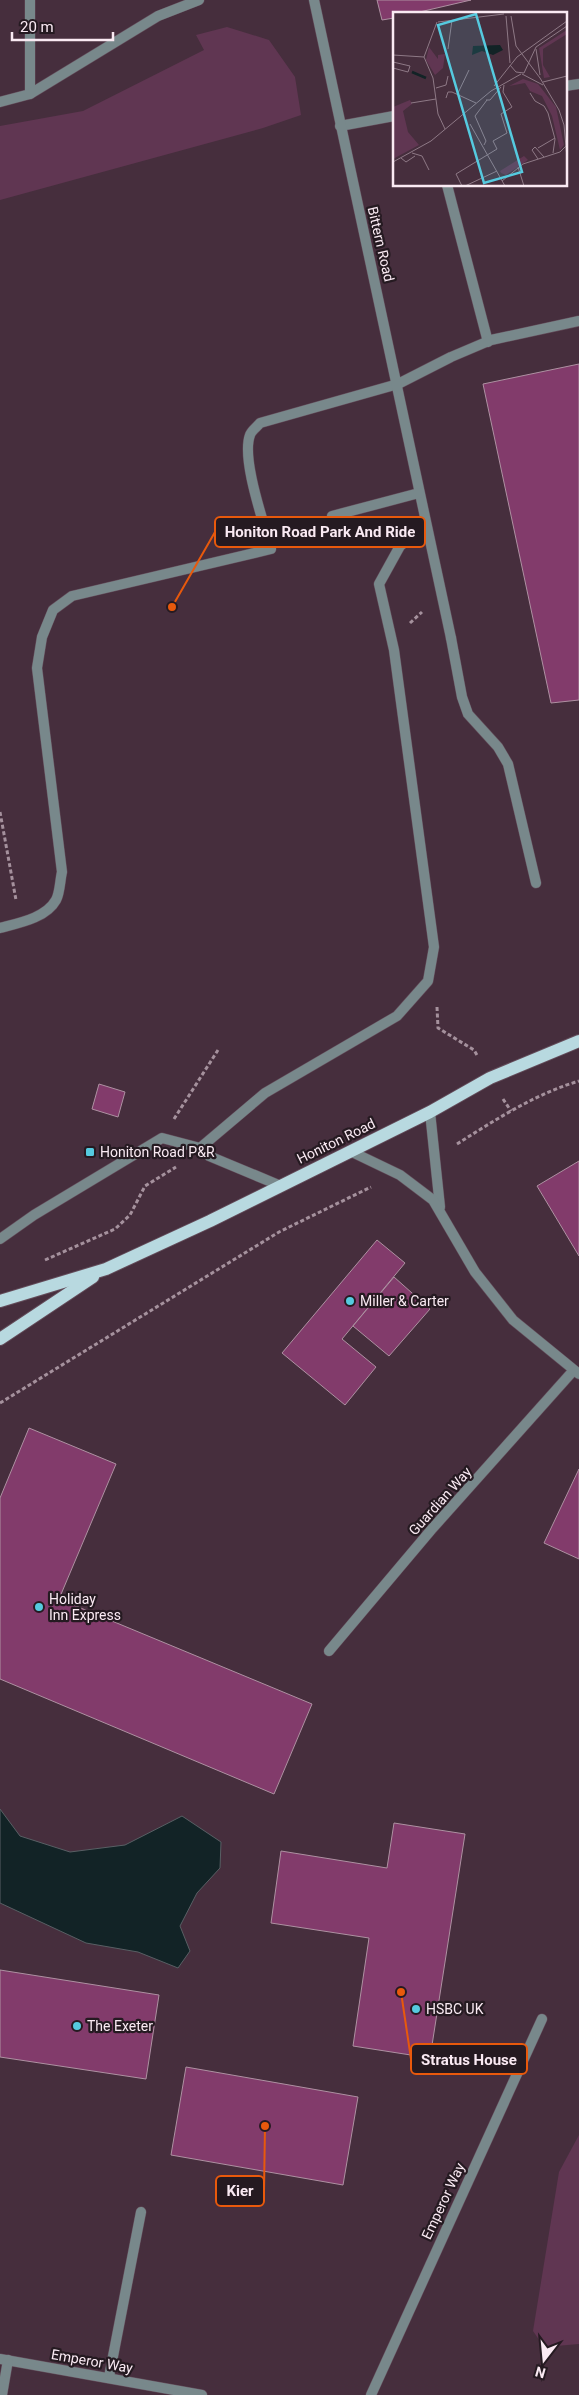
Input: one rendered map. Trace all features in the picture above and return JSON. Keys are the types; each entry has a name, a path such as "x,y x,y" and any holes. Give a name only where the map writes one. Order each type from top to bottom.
{"main road":[{"name":"Honiton Road","path":"0,1339 106,1269 281,1186 430,1112 490,1078 579,1041"},
{"name":"Honiton Road","path":"0,1301 106,1269"}],"street":[{"path":"30,0 30,94"},
{"path":"0,102 30,94 158,16 199,0"},
{"name":"Bittern Road","path":"314,0 340,126 398,384 462,696 468,714 498,747 508,764 536,883"},
{"path":"566,86 579,84"},
{"path":"340,126 393,116"},
{"path":"447,186 488,342"},
{"path":"0,928 20,923 39,915 56,900 62,872 37,668 42,637 53,610 72,596 271,549 251,475 247,449 250,434 260,423 358,397 398,384 451,357 488,342 579,321"},
{"path":"332,516 419,493"},
{"path":"200,1148 265,1093 397,1016 428,981 434,947 394,650 379,584 400,546 426,526"},
{"path":"430,1112 436,1156 440,1211"},
{"path":"0,1239 34,1215 162,1138 200,1148 209,1156 281,1186"},
{"path":"350,1151 400,1175 433,1200 475,1272 513,1320 576,1372"},
{"name":"Guardian Way","path":"329,1651 431,1530 576,1372"},
{"name":"Emperor Way","path":"370,2395 542,2019"},
{"path":"109,2377 141,2212"},
{"name":"Emperor Way","path":"2,2395 4,2360 109,2377 202,2395"}],"path":[{"path":"0,812 20,923"},
{"path":"436,1156 511,1111 562,1086 579,1081"},
{"path":"0,1403 279,1232 400,1175"}],"shaded area":[{"path":"227,27 269,40 295,77 301,115 263,128 0,200 0,126 83,111 204,50 196,35"},
{"path":"0,1809 20,1836 70,1852 125,1845 182,1816 221,1842 220,1868 197,1893 180,1926 190,1951 178,1968 138,1952 86,1943 0,1903"},
{"path":"579,2135 579,2344 544,2347 533,2331 559,2172"}],"building":[{"path":"377,0 471,0 420,12 393,12 393,18 382,20"},
{"path":"579,364 579,700 551,703 483,384"},
{"path":"99,1084 125,1092 118,1117 92,1109"},
{"path":"579,1161 579,1256 537,1186"},
{"name":"Miller & Carter","path":"377,1240 405,1263 342,1339 376,1367 345,1405 282,1353"},
{"path":"394,1277 430,1309 389,1356 353,1326"},
{"name":"Holiday Inn Express","path":"29,1428 116,1464 59,1599 312,1704 274,1794 0,1679 0,1498"},
{"path":"579,1469 579,1559 544,1543"},
{"path":"394,1823 465,1834 430,2058 353,2046 369,1938 271,1923 281,1851 387,1868"},
{"name":"The Exeter","path":"0,1970 159,1995 146,2079 0,2057"},
{"path":"186,2067 358,2097 343,2185 171,2155"}],"place":[{"name":"Honiton Road Park And Ride","path":"172,607"},
{"name":"Honiton Road P&R","path":"90,1152"},
{"name":"Miller & Carter","path":"350,1301"},
{"name":"Holiday Inn Express","path":"39,1607"},
{"name":"Stratus House","path":"401,1992"},
{"name":"HSBC UK","path":"416,2009"},
{"name":"The Exeter","path":"77,2026"},
{"name":"Kier","path":"265,2126"}]}
